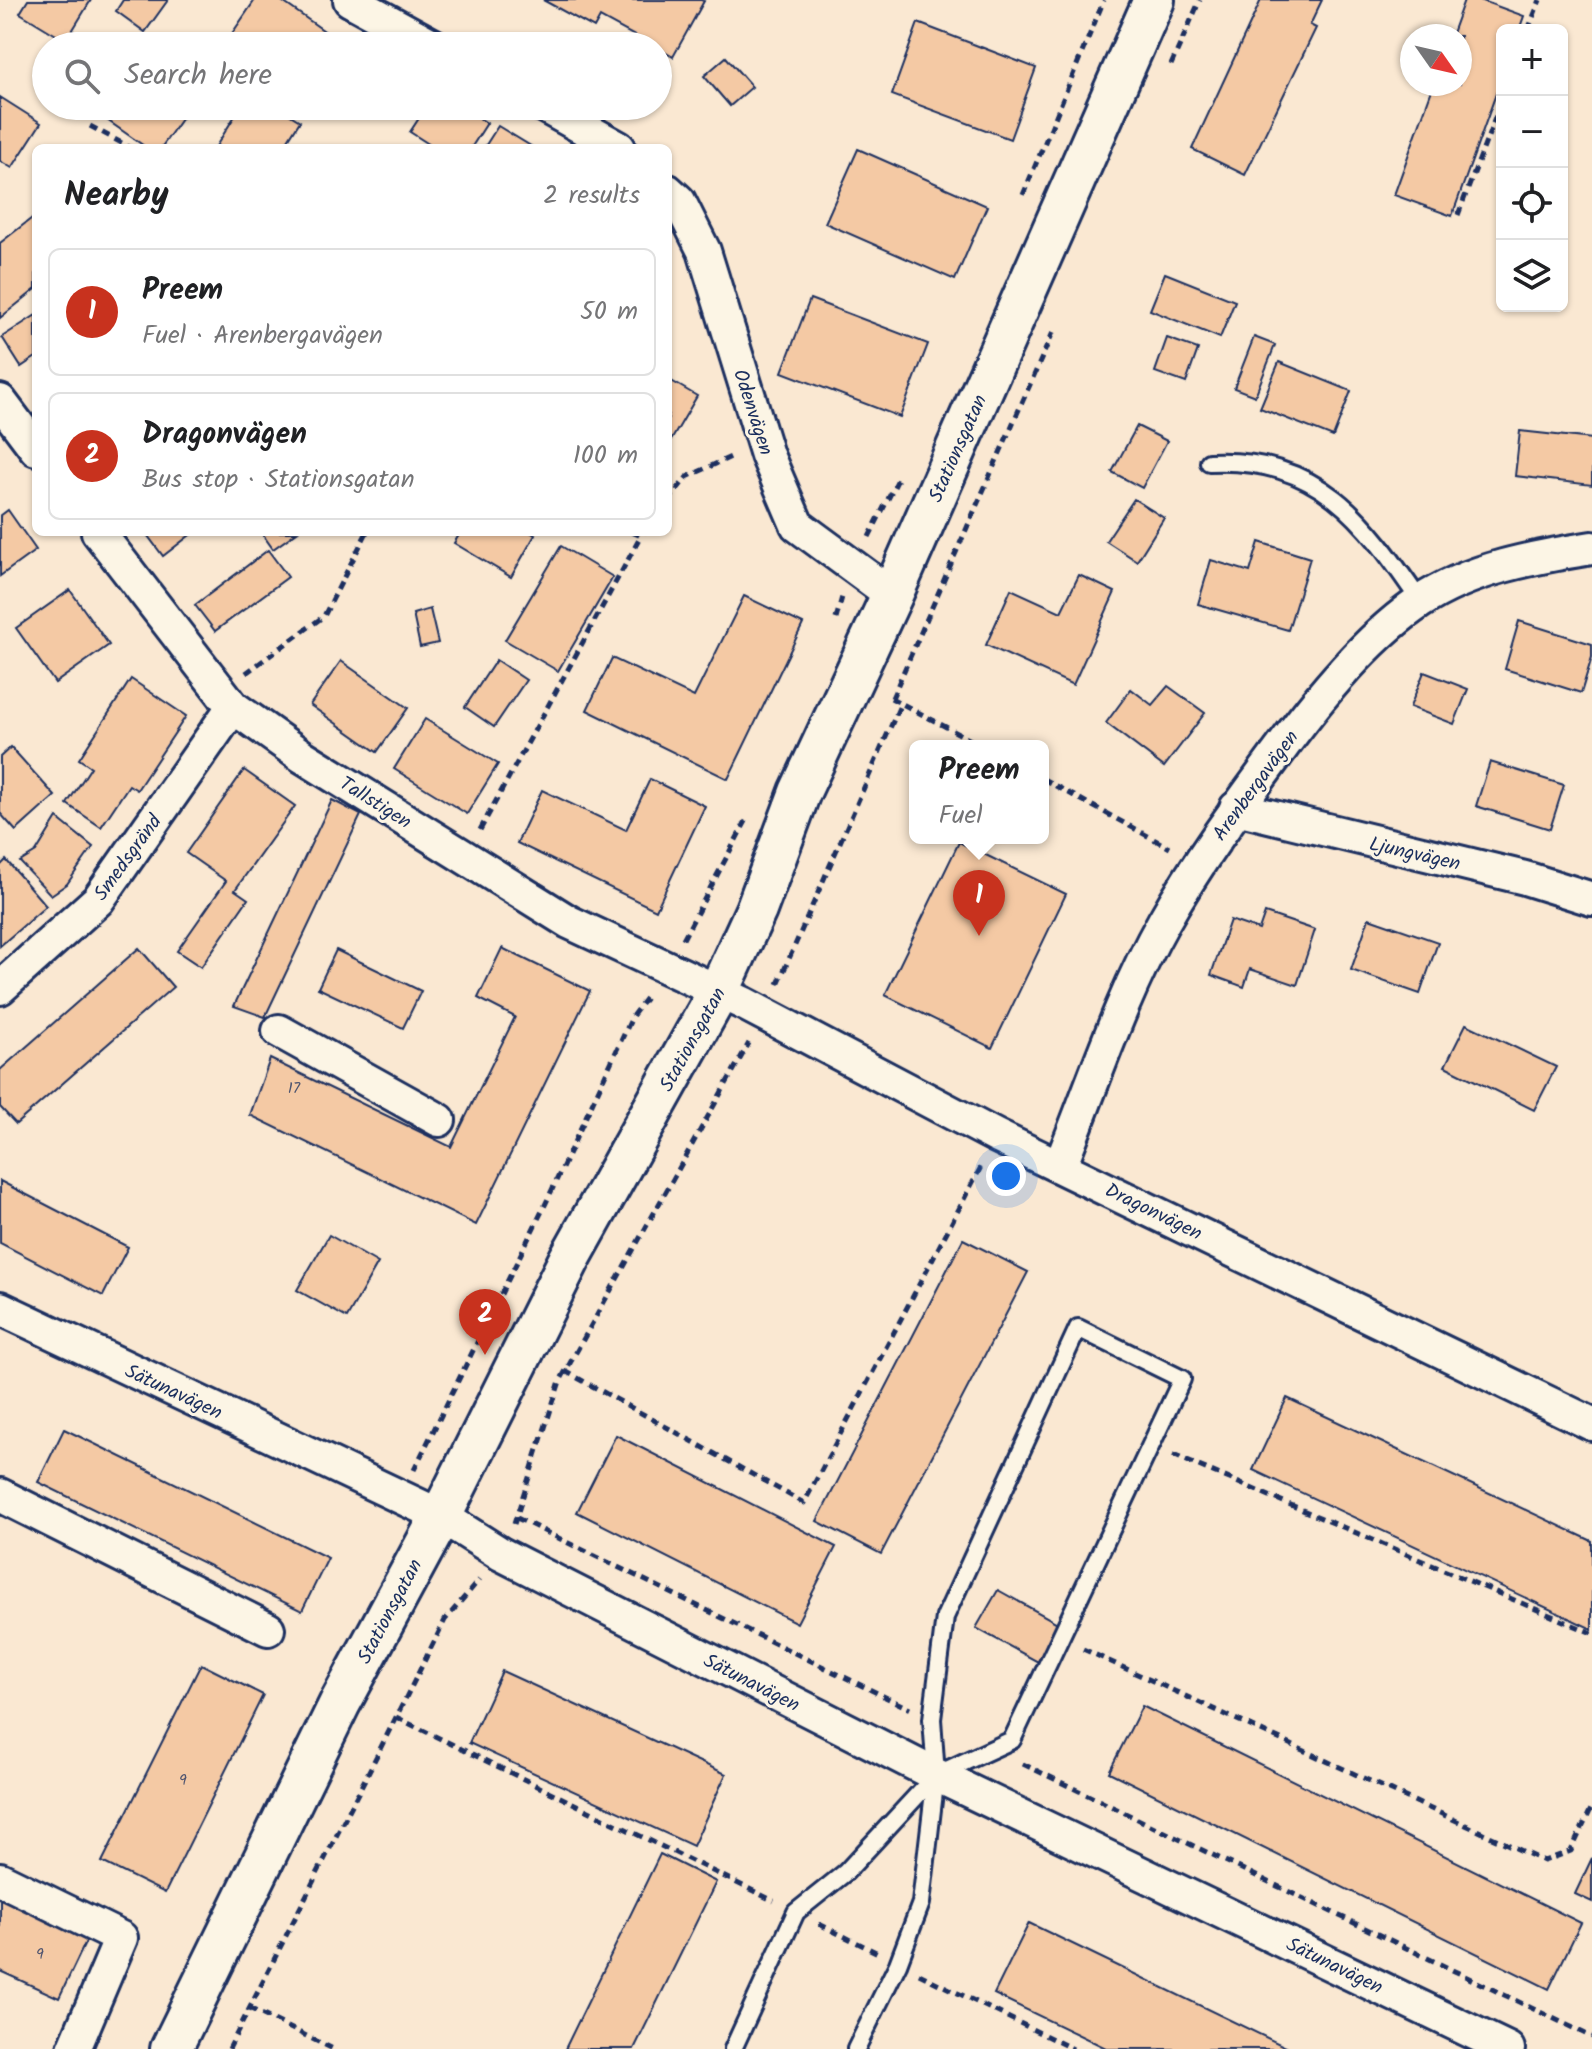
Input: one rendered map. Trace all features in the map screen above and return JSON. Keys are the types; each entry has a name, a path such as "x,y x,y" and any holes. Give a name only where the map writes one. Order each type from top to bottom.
{"street":[{"path":"350,0 408,32"},
{"name":"Stationsgatan","path":"171,2049 340,1703 441,1516 570,1258 718,993 756,910 800,792 892,595 1154,0"},
{"path":"569,120 612,144"},
{"name":"Odenvägen","path":"672,195 679,201 704,251 763,443 797,525 892,595"},
{"path":"0,401 32,444"},
{"name":"Tallstigen","path":"101,536 226,699 302,756 569,922 718,993"},
{"name":"Arenbergavägen","path":"1060,1166 1162,923 1236,808 1318,699 1420,601 1478,575 1541,556 1592,548"},
{"name":"Smedsgränd","path":"0,988 98,900 226,699"},
{"name":"Ljungvägen","path":"1236,808 1525,878 1592,899"},
{"name":"Dragonvägen","path":"718,993 996,1136 1592,1424"},
{"path":"279,1031 439,1120"},
{"name":"Sätunavägen","path":"0,1308 441,1516 501,1554 936,1775 1508,2049"},
{"path":"0,1495 268,1629"},
{"path":"0,1879 121,1938 74,2049"}],"lane":[{"path":"1209,462 1240,461 1317,484 1373,532 1420,601"},
{"path":"733,2049 796,1912 846,1872 936,1775 1012,1740 1182,1379 1078,1328 945,1617 932,1719 936,1775 921,1903 898,1964 856,2049"}],"path":[{"path":"1018,208 1104,0"},
{"path":"1167,72 1200,0"},
{"path":"1530,24 1540,0"},
{"path":"1458,215 1496,116"},
{"path":"90,126 124,144"},
{"path":"892,698 1059,318"},
{"path":"672,496 687,477 763,443"},
{"path":"831,632 848,578 902,471"},
{"path":"226,699 324,616 365,536"},
{"path":"465,857 641,536"},
{"path":"851,680 971,740"},
{"path":"229,2049 445,1620 501,1554 517,1518 565,1371 764,1015 901,703"},
{"path":"1049,782 1199,863"},
{"path":"401,1499 633,1015 668,967 750,814"},
{"path":"565,1371 804,1503 996,1136"},
{"path":"1151,1445 1592,1633"},
{"path":"517,1518 932,1719"},
{"path":"1060,1638 1544,1861 1571,1851 1592,1807"},
{"path":"396,1717 1073,2049"},
{"path":"995,1750 1592,2037"},
{"path":"249,2008 333,2049"}],"building":[{"path":"28,0 91,0 71,32 51,32 20,13"},
{"path":"123,0 168,0 145,32 116,11"},
{"path":"255,0 280,0 326,32 233,32"},
{"path":"543,0 704,1 673,57 672,32 627,32 600,17 594,28"},
{"path":"1261,0 1322,0 1310,25 1316,28 1245,175 1192,149"},
{"path":"1464,0 1480,0 1524,16 1521,24 1496,24 1496,94 1452,216 1394,195 1430,96 1472,96 1472,24 1455,24"},
{"path":"918,23 1036,68 1010,139 892,95"},
{"path":"726,57 752,87 730,106 704,76"},
{"path":"0,97 41,123 12,168 0,161"},
{"path":"107,120 180,120 164,144 141,144"},
{"path":"232,120 300,121 286,144 217,144"},
{"path":"418,120 482,120 487,123 474,144 429,144 410,132"},
{"path":"498,126 527,144 487,144"},
{"path":"858,149 987,206 955,280 825,223"},
{"path":"32,218 32,292 0,318 0,243"},
{"path":"1165,273 1235,301 1220,338 1150,310"},
{"path":"810,299 928,344 900,417 782,372"},
{"path":"32,318 32,360 21,367 2,337"},
{"path":"1254,337 1275,345 1255,396 1234,388"},
{"path":"1167,338 1198,349 1186,383 1155,372"},
{"path":"1279,362 1351,391 1333,437 1260,408"},
{"path":"672,381 697,396 672,439"},
{"path":"1137,426 1167,441 1142,488 1112,472"},
{"path":"1520,431 1592,439 1592,485 1515,476"},
{"path":"1134,499 1164,518 1137,561 1106,541"},
{"path":"8,510 36,550 0,576 0,516"},
{"path":"148,536 189,536 163,556"},
{"path":"264,536 291,536 273,549"},
{"path":"458,536 534,536 511,577 454,543"},
{"path":"1259,542 1310,558 1288,630 1198,604 1211,560 1250,572"},
{"path":"561,546 613,577 558,671 505,640"},
{"path":"268,550 288,577 215,631 195,605"},
{"path":"1079,575 1115,592 1073,685 986,645 1011,589 1061,612"},
{"path":"70,590 109,645 55,683 16,628"},
{"path":"744,596 803,624 728,779 587,710 612,658 694,697"},
{"path":"430,609 438,643 420,647 413,614"},
{"path":"1519,621 1592,644 1592,657 1581,693 1505,669"},
{"path":"496,660 526,680 494,727 465,707"},
{"path":"341,661 408,708 377,752 310,705"},
{"path":"1424,672 1468,689 1454,724 1410,707"},
{"path":"131,679 186,716 137,790 129,785 101,827 67,804 91,767 79,759"},
{"path":"1168,686 1205,713 1164,767 1106,723 1131,689 1152,705"},
{"path":"425,719 498,764 467,814 394,769"},
{"path":"11,747 55,796 16,831 0,813 0,757"},
{"path":"1490,762 1564,785 1550,829 1476,806"},
{"path":"244,770 295,806 235,890 248,899 201,967 177,951 226,881 186,853"},
{"path":"650,779 705,806 656,910 517,843 542,790 626,830"},
{"path":"332,800 361,815 265,1017 234,1006"},
{"path":"57,818 93,847 67,884 51,895 20,862 36,852"},
{"path":"958,844 1066,894 992,1048 885,995"},
{"path":"6,860 46,906 0,946 0,866"},
{"path":"1265,913 1315,930 1297,985 1250,969 1244,987 1211,975 1230,920 1259,930"},
{"path":"1369,918 1438,942 1420,994 1351,970"},
{"path":"139,948 173,987 16,1124 0,1107 0,1070"},
{"path":"502,948 590,991 476,1225 250,1115 270,1059 451,1147 515,1017 478,998"},
{"path":"336,950 421,991 403,1028 318,988"},
{"path":"1466,1024 1556,1067 1534,1110 1445,1066"},
{"path":"0,1181 128,1247 103,1296 0,1243"},
{"path":"329,1235 378,1263 347,1318 297,1290"},
{"path":"963,1239 1028,1272 881,1554 817,1521"},
{"path":"1287,1398 1592,1541 1592,1629 1253,1470"},
{"path":"64,1429 328,1558 302,1611 38,1482"},
{"path":"616,1435 836,1547 797,1623 577,1512"},
{"path":"998,1590 1059,1624 1038,1662 976,1628"},
{"path":"201,1664 263,1695 165,1893 102,1862"},
{"path":"502,1671 726,1774 693,1846 469,1743"},
{"path":"1142,1706 1581,1923 1549,1989 1109,1772"},
{"path":"660,1854 716,1882 634,2049 565,2049"},
{"path":"1592,1858 1592,1902 1575,1894"},
{"path":"0,1894 89,1935 59,1998 0,1971"},
{"path":"1029,1923 1290,2049 1108,2049 994,1994"}],"place":[{"name":"Preem","path":"979,936"},
{"name":"Dragonvägen","path":"485,1355"}]}
